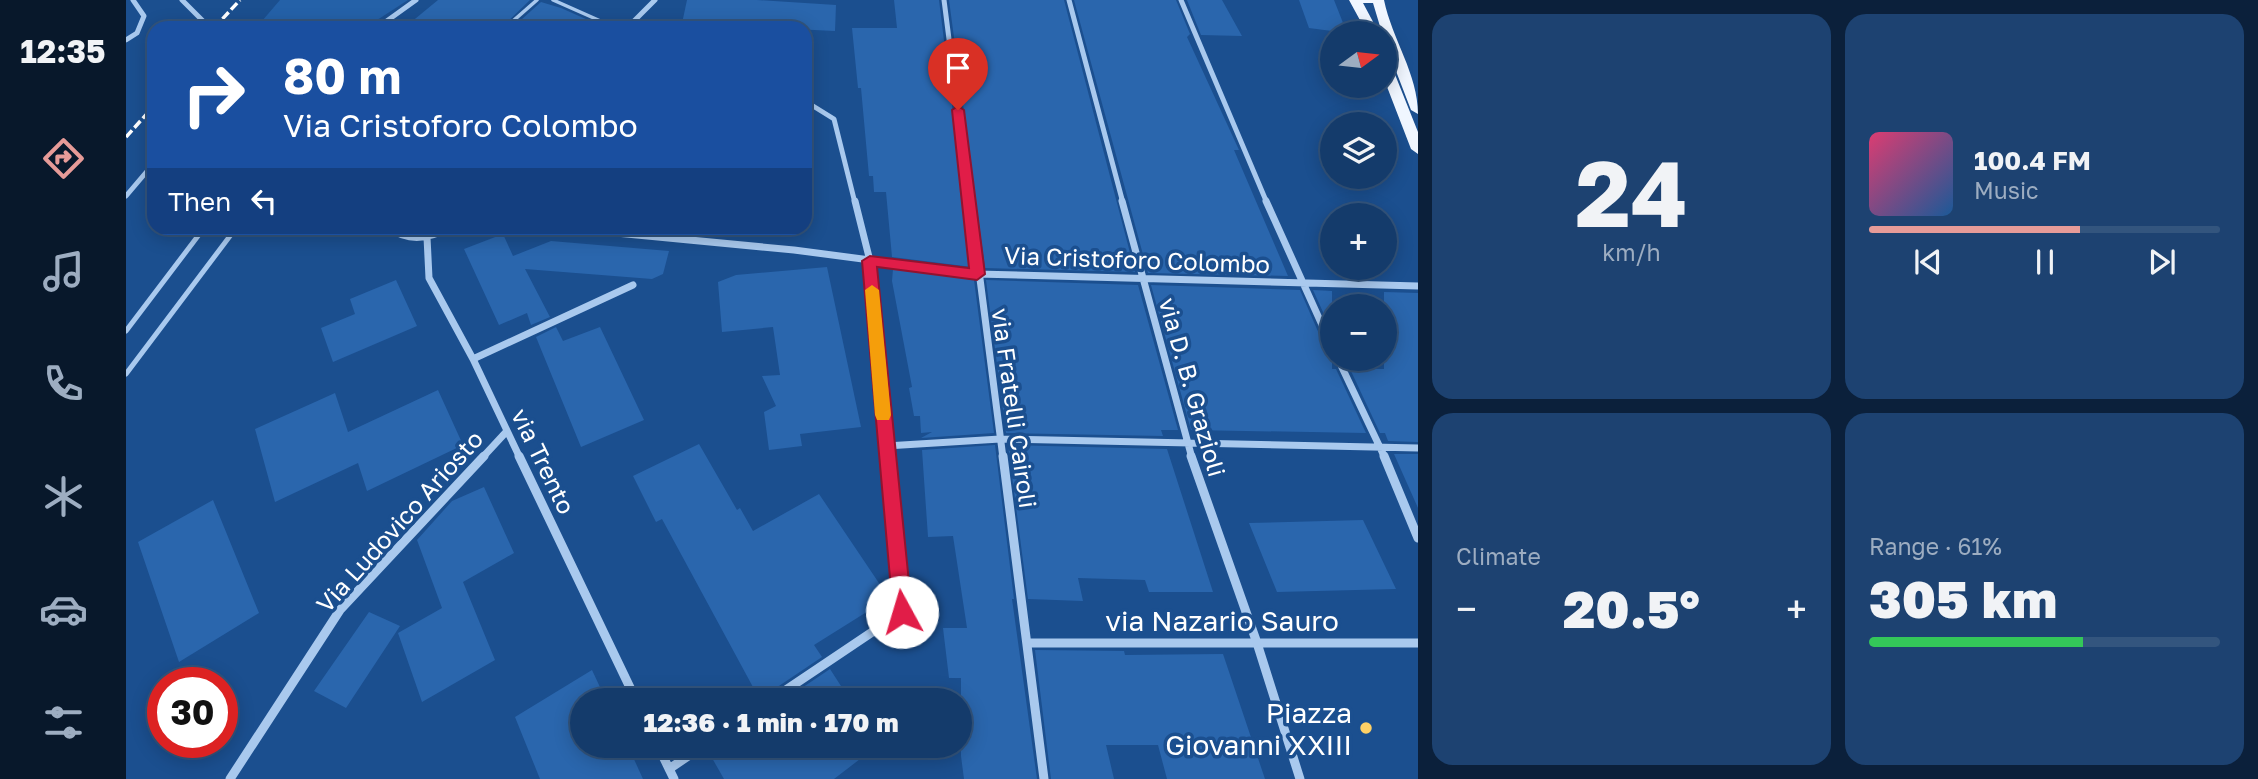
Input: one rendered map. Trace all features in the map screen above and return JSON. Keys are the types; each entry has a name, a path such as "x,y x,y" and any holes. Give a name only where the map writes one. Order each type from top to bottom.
{"main road":[{"path":"1368,21 1358,0 1378,0 1382,19 1418,110"},
{"path":"1397,95 1418,149"}],"street":[{"path":"126,40 137,33 144,16 133,0"},
{"path":"181,0 203,21"},
{"path":"387,21 416,0"},
{"path":"634,21 655,0"},
{"name":"via Fratelli Cairoli","path":"944,0 977,274 1044,779"},
{"name":"via D. B. Grazioli","path":"1069,0 1186,441 1257,643 1300,779"},
{"path":"1181,0 1301,283 1320,322"},
{"path":"789,688 902,612 870,261 834,119 812,105"},
{"path":"126,196 147,171"},
{"path":"401,235 432,235"},
{"name":"Via Cristoforo Colombo","path":"637,235 794,250 977,274 1418,286"},
{"name":"via Trento","path":"427,237 429,278 473,359 630,688"},
{"path":"473,359 633,285"},
{"path":"1344,371 1380,446 1418,538"},
{"name":"Via Ludovico Ariosto","path":"230,779 340,610 507,431"},
{"path":"886,446 1000,439 1418,448"},
{"name":"via Nazario Sauro","path":"1027,643 1418,643"},
{"path":"664,758 674,779"},
{"path":"669,769 685,758"}],"lane":[{"path":"513,21 537,0"},
{"path":"553,0 600,21"},
{"path":"126,331 199,235"},
{"path":"126,374 231,235"}],"shaded area":[{"path":"280,0 408,0 376,21 262,21"}],"building":[{"path":"438,0 530,0 508,21 412,21"},
{"path":"687,0 757,0 836,5 835,31 812,30 812,21 682,21"},
{"path":"894,0 939,0 972,267 892,257 886,192 874,192 873,176 869,176 852,28 897,28"},
{"path":"949,0 1064,0 1135,272 985,268"},
{"path":"1074,0 1176,0 1190,34 1187,37 1239,150 1234,150 1288,276 1148,273"},
{"path":"1187,0 1222,0 1242,36 1201,35"},
{"path":"1299,0 1334,0 1342,21 1320,21 1320,29 1309,28"},
{"path":"541,2 590,21 520,21"},
{"path":"503,235 513,256 551,241 669,251 663,274 652,279 525,269 550,317 531,325 527,313 499,325 464,249"},
{"path":"827,267 861,427 800,434 802,446 769,450 764,412 776,406 762,376 780,375 773,327 722,332 718,282 736,275"},
{"path":"893,269 974,280 994,433 921,438 932,432 921,433 920,416 914,416 909,388 912,387 892,281"},
{"path":"396,280 417,326 333,362 321,328 355,314 350,299"},
{"path":"986,280 1138,285 1178,430 1161,430 1163,436 1006,433"},
{"path":"1151,285 1300,290 1320,336 1320,371 1337,371 1366,433 1191,430"},
{"path":"1313,290 1332,291 1332,294 1320,294 1320,305"},
{"path":"1418,293 1418,442 1388,441 1385,433 1380,433 1351,371 1397,371 1397,294 1384,294"},
{"path":"556,327 563,341 600,327 644,420 581,447 536,337"},
{"path":"438,390 463,445 367,491 358,463 275,502 255,429 335,393 348,432"},
{"path":"699,444 737,510 740,508 753,531 819,494 889,598 814,645 822,657 776,688 754,688 662,519 656,522 633,476"},
{"path":"995,445 1012,599 1037,779 964,779 961,758 972,758 972,688 961,688 961,678 949,678 943,628 967,628 953,536 928,537 922,450"},
{"path":"1008,445 1167,449 1213,592 1149,592 1145,580 1078,578 1083,601 1028,599"},
{"path":"1394,454 1418,454 1418,508"},
{"path":"484,487 514,553 463,582 495,660 422,702 398,633 442,608 417,540 452,501"},
{"path":"213,500 259,613 179,662 138,542"},
{"path":"1363,520 1396,589 1277,592 1249,523"},
{"path":"369,612 400,626 346,708 314,691"},
{"path":"1035,650 1124,651 1125,655 1223,654 1265,779 1167,779 1158,745 1106,745 1114,779 1051,779"},
{"path":"830,669 842,688 802,688"},
{"path":"592,670 600,688 570,688 570,758 633,758 643,779 540,779 515,717"},
{"path":"712,758 861,758 834,779 724,779"}],"railway":[{"path":"220,21 240,0"},
{"path":"126,137 147,114"}],"slow traffic":[{"path":"872,290 883,415"}],"place":[{"name":"Piazza Giovanni XXIII","path":"1366,728"}],"route":[{"path":"902,612 870,261 977,274 958,110"}]}
